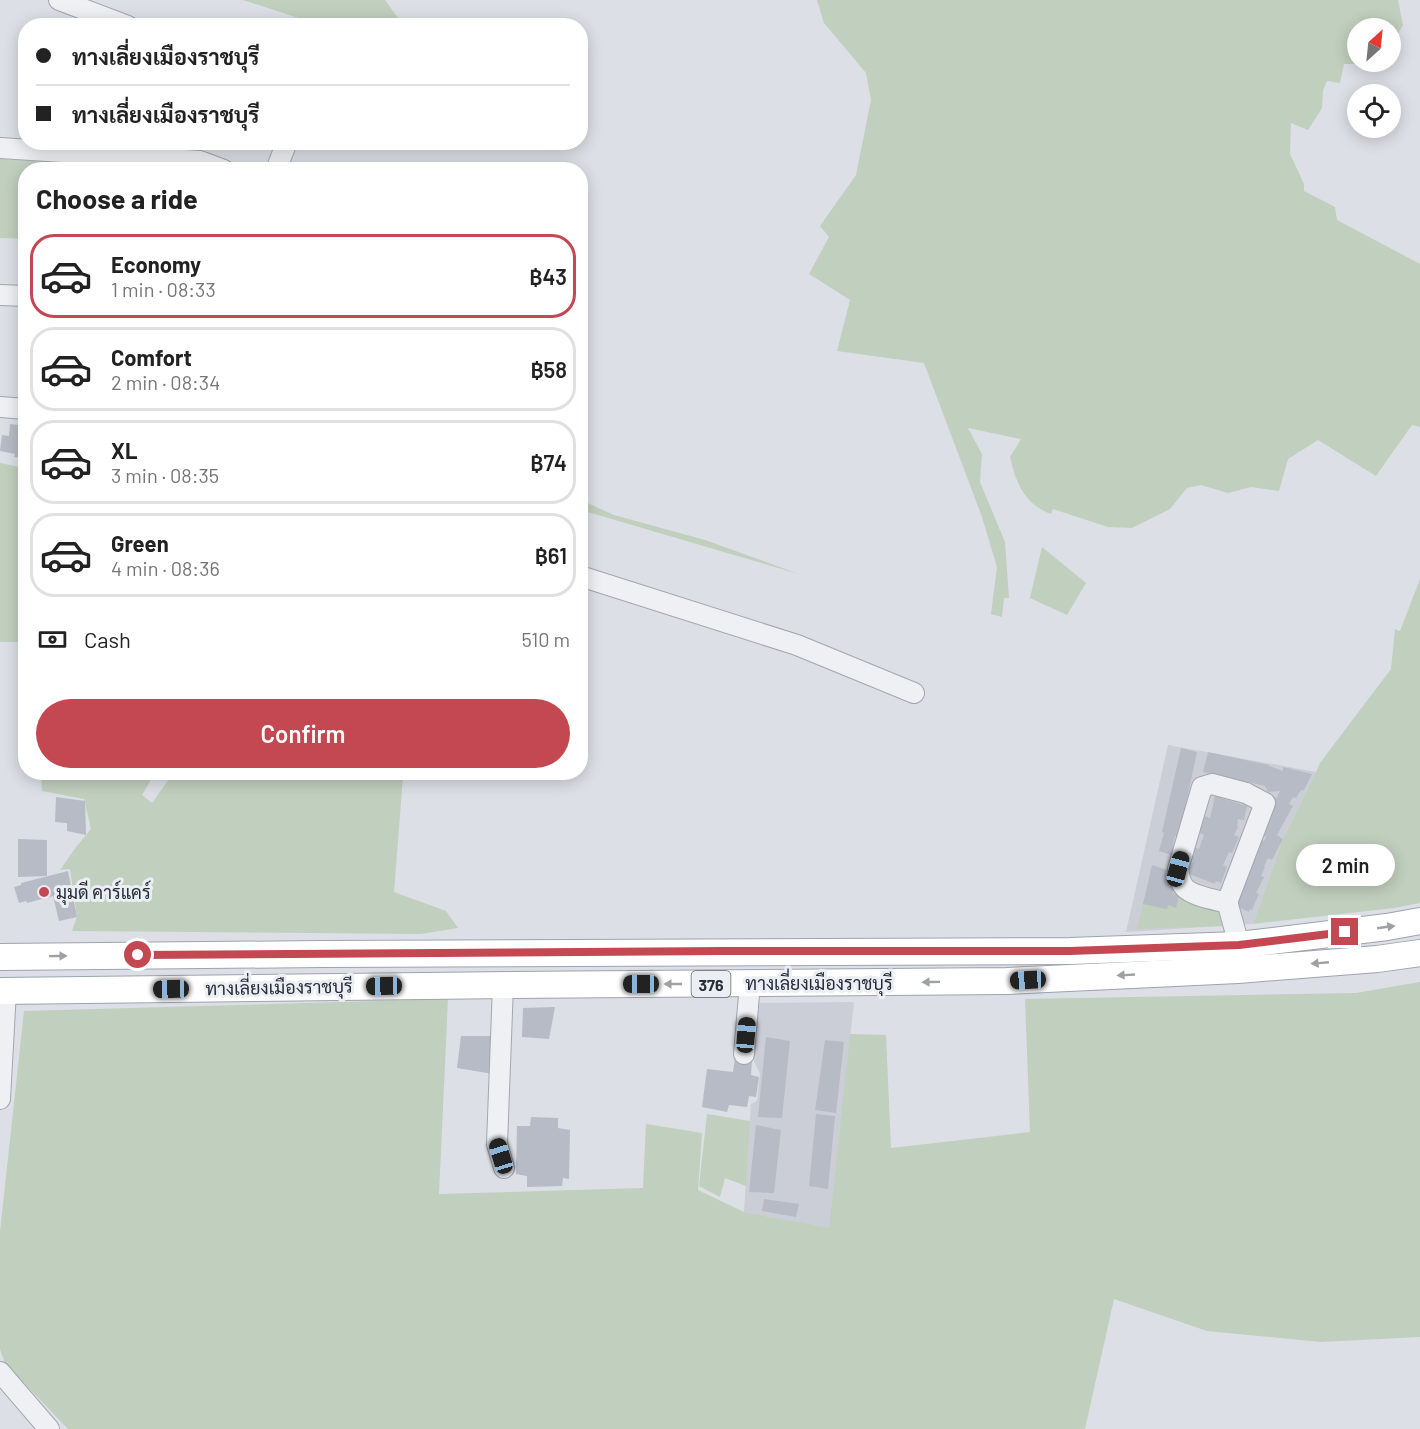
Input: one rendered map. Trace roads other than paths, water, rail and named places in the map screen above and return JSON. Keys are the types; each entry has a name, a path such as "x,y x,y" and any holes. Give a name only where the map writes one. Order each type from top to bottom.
{"main road":[{"name":"ทางเลี่ยงเมืองราชบุรี","path":"0,957 346,953 1070,951 1239,945 1420,921"},
{"path":"1070,951 1071,978"},
{"name":"ทางเลี่ยงเมืองราชบุรี","path":"3,991 1007,981 1238,970 1377,959 1420,953"}],"street":[{"path":"59,0 107,18"},
{"path":"0,148 18,149"},
{"path":"31,150 203,162"},
{"path":"0,295 18,296"},
{"path":"0,407 18,408"},
{"path":"588,579 797,645 914,693"},
{"path":"1228,903 1186,889 1180,880 1178,869 1202,787 1212,784 1246,793 1265,803 1228,903 1239,945"},
{"path":"744,1054 750,983"},
{"path":"503,985 497,1143 504,1168"},
{"path":"0,1099 3,991"},
{"path":"0,1372 49,1429"}],"place":[{"name":"มุมดี คาร์แคร์","path":"44,892"}]}
